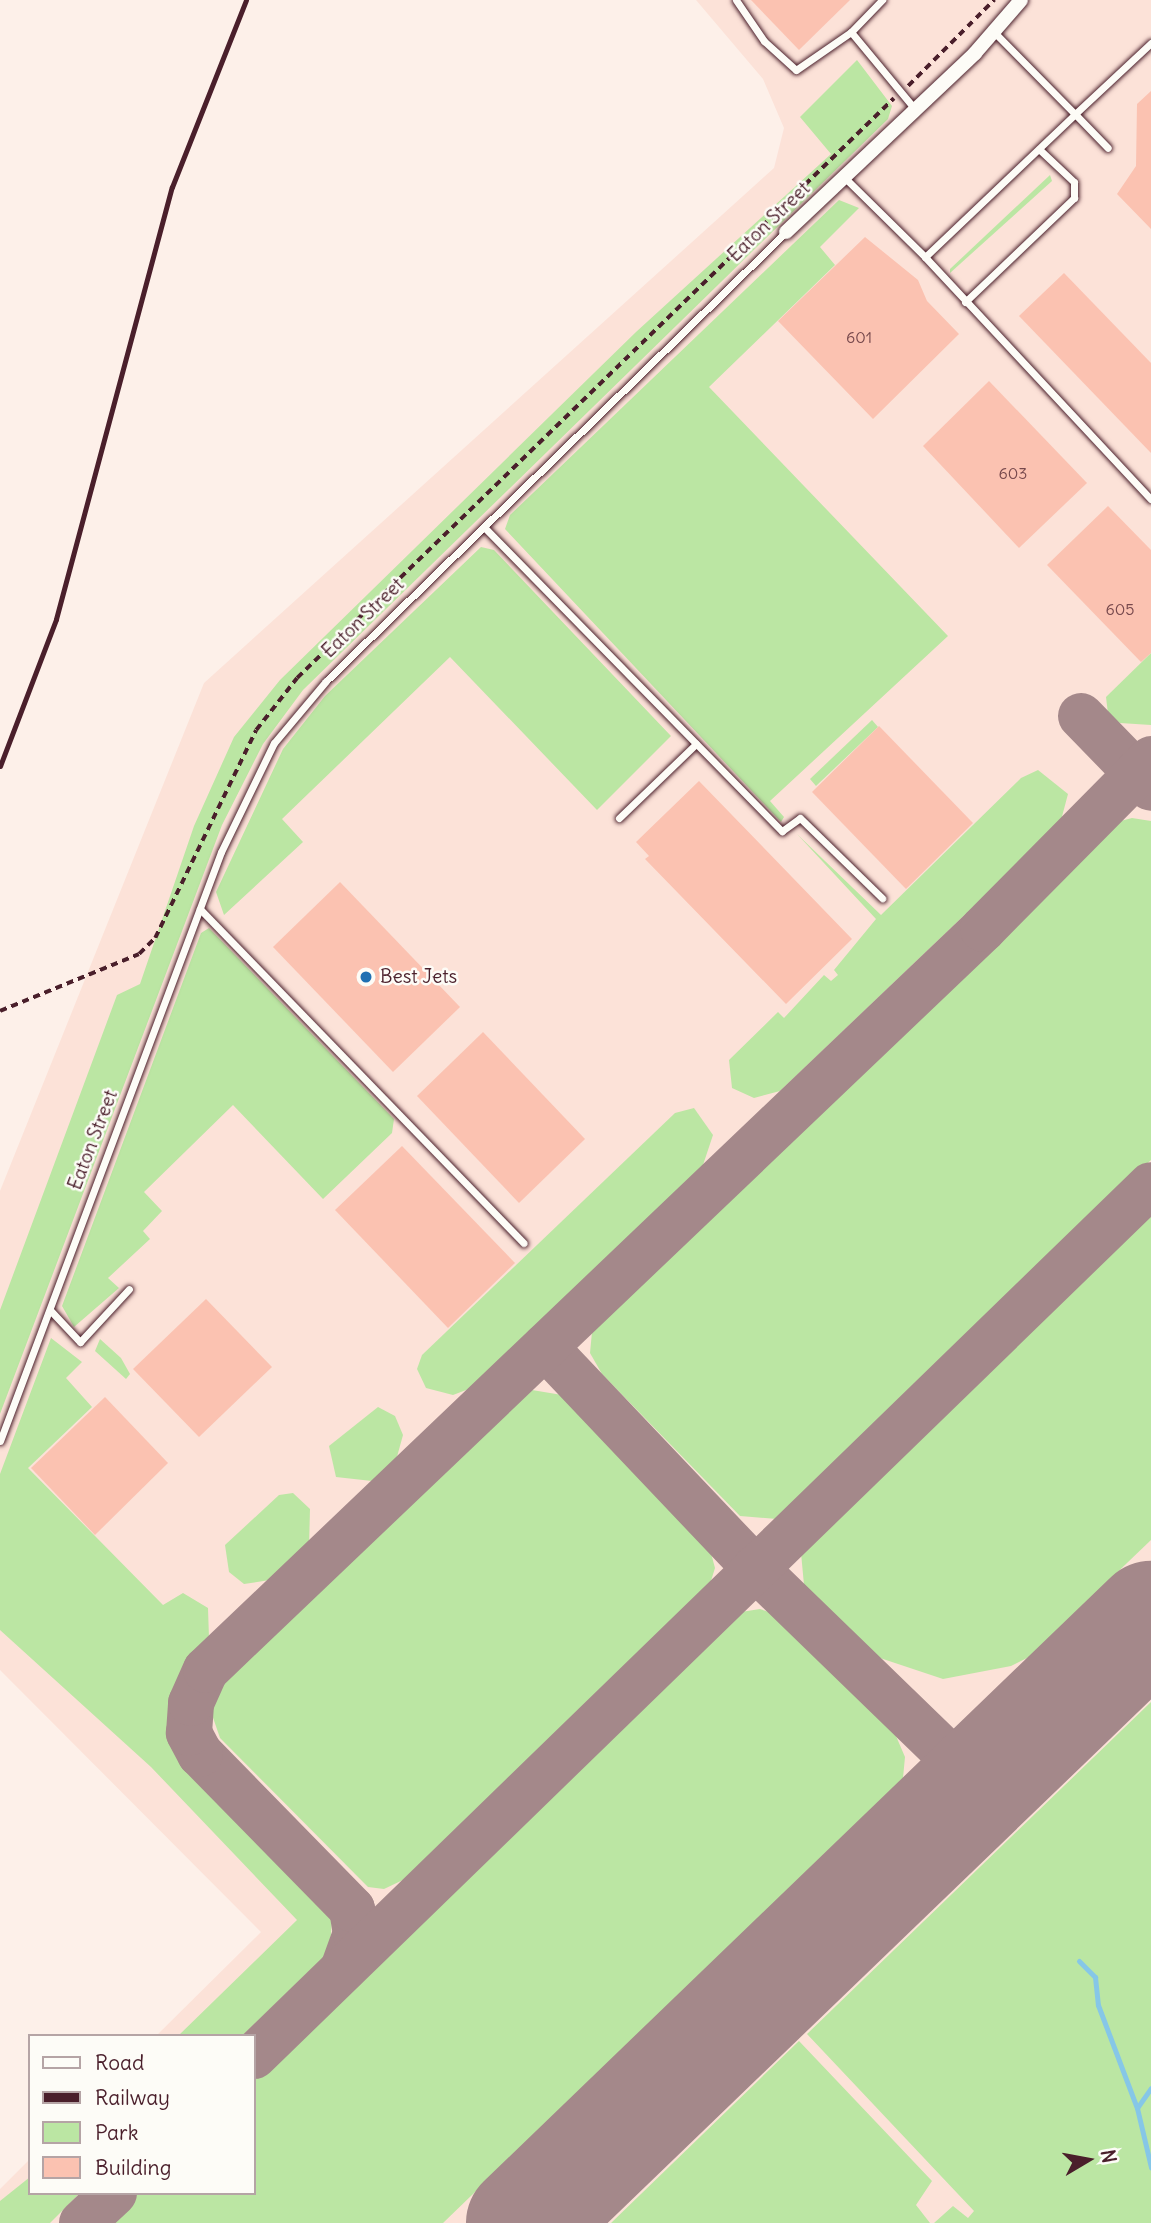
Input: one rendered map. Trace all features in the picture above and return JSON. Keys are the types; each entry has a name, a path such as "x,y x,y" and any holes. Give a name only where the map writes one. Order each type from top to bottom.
{"street":[{"name":"Eaton Street","path":"786,232 915,110 994,32 1021,0"}],"lane":[{"path":"736,0 764,41 796,71 851,32 882,0"},
{"path":"851,32 915,110"},
{"path":"994,32 1108,148"},
{"path":"925,257 1151,43"},
{"path":"965,302 1074,198 1074,182 1039,149"},
{"path":"844,177 925,257 1151,499"},
{"name":"Eaton Street","path":"0,1441 246,791 274,743 326,681 786,232"},
{"path":"484,527 782,831 800,818 882,898"},
{"path":"619,818 696,744"},
{"path":"200,909 524,1243"},
{"path":"50,1310 80,1342 129,1289"}],"path":[{"path":"0,1011 113,969"}],"shaded area":[{"path":"696,0 1151,0 1151,2223 0,2223 0,2189 28,2161 28,2195 256,2195 256,2034 158,2034 261,1932 0,1670 0,1191 204,683 774,168 784,128 763,79"}],"green space":[{"path":"857,60 892,106 888,119 303,690 263,744 222,825 0,1414 0,1310 117,995 140,984 194,826 234,737 280,680 636,332 831,154 800,117"},
{"path":"1050,175 1052,181 950,273 950,269"},
{"path":"839,200 859,208 820,247 835,265 709,387 948,636 770,801 784,817 781,822 505,529 510,515"},
{"path":"481,547 494,550 671,736 597,810 450,657 282,819 303,842 224,915 216,892 283,749 325,696"},
{"path":"1151,653 1151,725 1120,723 1108,714 1106,697"},
{"path":"872,720 878,727 816,786 810,779"},
{"path":"1038,770 1068,794 1060,824 780,1091 754,1098 732,1088 729,1060 778,1012 784,1018 824,975 831,981 838,975 834,970 876,919 797,834 881,915 1021,778"},
{"path":"1132,818 1151,821 1151,1160 777,1519 740,1516 602,1374 590,1353 592,1332 1113,823"},
{"path":"209,928 394,1119 392,1133 323,1199 233,1105 144,1192 162,1211 143,1231 150,1239 108,1278 119,1288 74,1327 62,1306 201,933"},
{"path":"694,1108 713,1135 703,1165 474,1387 453,1395 426,1388 417,1369 422,1355 675,1113"},
{"path":"1151,1215 1151,1540 1029,1657 1011,1666 943,1679 880,1658 804,1585 801,1553"},
{"path":"51,1338 82,1362 66,1378 92,1407 28,1468 163,1605 183,1593 208,1608 209,1638 173,1692 176,1741 197,1773 332,1917 330,1951 244,2034 180,2034 297,1920 151,1767 0,1630 0,1474"},
{"path":"100,1339 121,1358 130,1374 126,1379 95,1351"},
{"path":"532,1390 568,1396 708,1542 715,1568 710,1584 405,1879 384,1889 368,1887 220,1738 209,1706 219,1686"},
{"path":"378,1407 395,1416 403,1435 395,1464 372,1481 336,1477 329,1446"},
{"path":"293,1493 310,1509 309,1547 276,1579 244,1584 229,1572 225,1545 279,1495"},
{"path":"760,1609 778,1615 896,1736 905,1757 903,1778 443,2223 106,2223 135,2195 256,2195 256,2079 741,1612"},
{"path":"1151,1702 1151,2223 934,2223 953,2206 968,2218 974,2211 807,2034"},
{"path":"799,2041 932,2181 916,2205 930,2223 611,2223"},
{"path":"28,2179 28,2195 78,2195 50,2223 0,2223 0,2201"}],"building":[{"path":"751,0 850,0 799,50"},
{"path":"1151,91 1151,229 1117,194 1136,166 1137,104"},
{"path":"865,237 918,280 927,301 959,334 873,419 778,321"},
{"path":"1064,273 1151,363 1151,453 1019,316"},
{"path":"989,381 1087,483 1019,548 923,446"},
{"path":"1108,506 1151,550 1151,653 1141,662 1047,565"},
{"path":"879,726 973,823 906,889 812,792"},
{"path":"699,781 852,939 786,1004 645,859 649,856 636,842"},
{"name":"Best Jets","path":"340,882 460,1007 393,1072 273,947"},
{"path":"483,1032 585,1139 519,1203 417,1096"},
{"path":"402,1146 515,1263 448,1328 335,1210"},
{"path":"206,1299 272,1367 199,1437 133,1369"},
{"path":"105,1397 168,1463 95,1535 31,1468"}],"waterway":[{"path":"1079,1961 1095,1977 1098,2005 1137,2108"},
{"path":"1151,2088 1137,2108 1151,2167"}],"taxiway":[{"path":"1081,716 1151,788"},
{"path":"343,1969 356,1934 352,1909 200,1754 189,1733 191,1703 206,1670 983,929 1151,759"},
{"path":"256,2054 1151,1185"},
{"path":"545,1347 755,1568 979,1785"},
{"path":"82,2223 112,2195"}],"runway":[{"path":"524,2223 1151,1619"}],"railway":[{"path":"0,766 56,619 172,187 246,0"}],"place":[{"name":"Best Jets","path":"366,977"}]}
